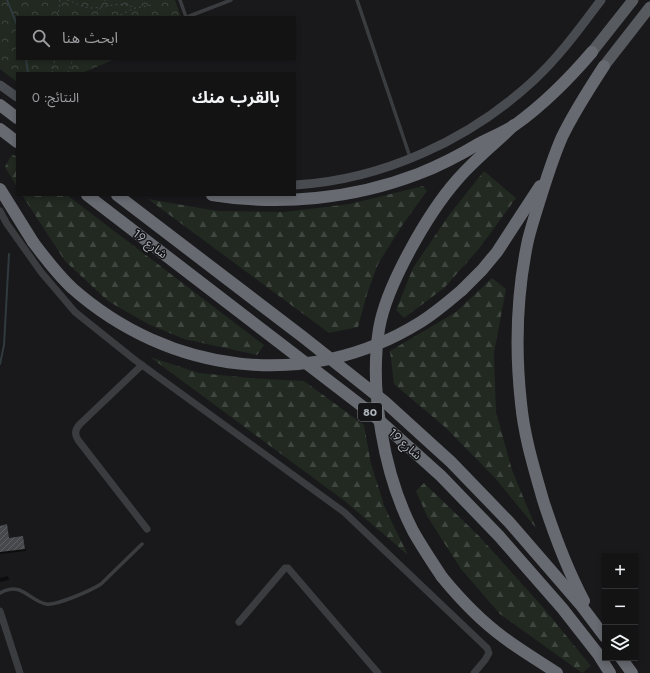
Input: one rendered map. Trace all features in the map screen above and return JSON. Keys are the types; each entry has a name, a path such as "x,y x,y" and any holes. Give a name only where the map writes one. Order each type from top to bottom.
{"highway":[{"path":"217,196 257,200 312,199 366,190 417,174 439,165 514,126 554,93 592,52"},
{"path":"602,633 577,587 552,527 532,463 524,428 519,375 519,319 521,292 529,239 547,174 563,136 604,66"},
{"path":"2,106 16,116"},
{"name":"80","path":"514,126 457,180 440,203 418,238 387,300 379,327 375,372 382,432 387,456 402,506 416,537 442,577 459,598 477,616 503,637 556,673"},
{"path":"0,129 16,141"},
{"path":"0,189 33,242 56,271 76,291 119,322 155,342 173,349 220,361 270,366 320,362 364,350 412,327 440,309 482,270 497,252 547,174"},
{"name":"شارع 19","path":"88,196 371,413 441,476 499,536 562,608 598,654 610,673"},
{"name":"شارع 19","path":"119,196 303,337 402,417 451,462 509,522 580,604 602,634"},
{"path":"623,661 632,673"}],"main road":[{"path":"296,185 335,180 362,174 410,158 457,136 509,102 534,81 555,58 601,0"},
{"path":"592,52 633,0"},
{"path":"604,66 650,6"},
{"path":"0,85 16,96"}],"street":[{"path":"0,211 7,224 41,272 76,312 142,365 344,512 487,648 489,653 487,657 474,673"},
{"path":"142,365 80,424 75,430 75,433 78,440 147,529"},
{"path":"239,622 285,568 288,568 378,673"},
{"path":"0,611 20,673"}],"lane":[{"path":"180,0 187,16"},
{"path":"190,16 231,0"},
{"path":"357,0 410,158"},
{"path":"0,593 12,589 25,592 46,604 58,603 95,588 101,584 142,544"}],"path":[{"path":"58,16 60,0"},
{"path":"67,0 91,8 121,4 129,4 135,8"},
{"path":"94,16 105,0"},
{"path":"118,16 135,8 152,5"},
{"path":"52,72 55,60"},
{"path":"68,72 74,60"}],"green space":[{"path":"0,0 175,0 181,16 16,16 16,60 113,60 84,72 16,72 16,81 0,69"},
{"path":"12,154 16,156 16,185 5,167"},
{"path":"484,171 516,198 478,250 444,288 404,318 396,310 413,268 449,215"},
{"path":"423,186 427,191 403,224 378,264 367,294 358,327 329,333 148,199 217,211 284,212 350,204"},
{"path":"23,196 68,196 264,345 257,355 184,339 148,324 108,301 65,261"},
{"path":"492,278 506,289 494,353 496,412 512,470 536,528 495,478 446,428 394,384 390,351 456,312"},
{"path":"150,357 199,373 304,381 364,425 371,464 385,508 408,555 346,502"},
{"path":"424,483 479,536 541,605 591,666 582,673 500,614 461,569 427,516 416,491"}],"building":[{"path":"7,524 9,538 23,536 25,549 0,552 0,526"}],"waterway":[{"path":"7,0 16,22"},
{"path":"26,60 28,72"},
{"path":"0,364 4,345 9,254"}]}
